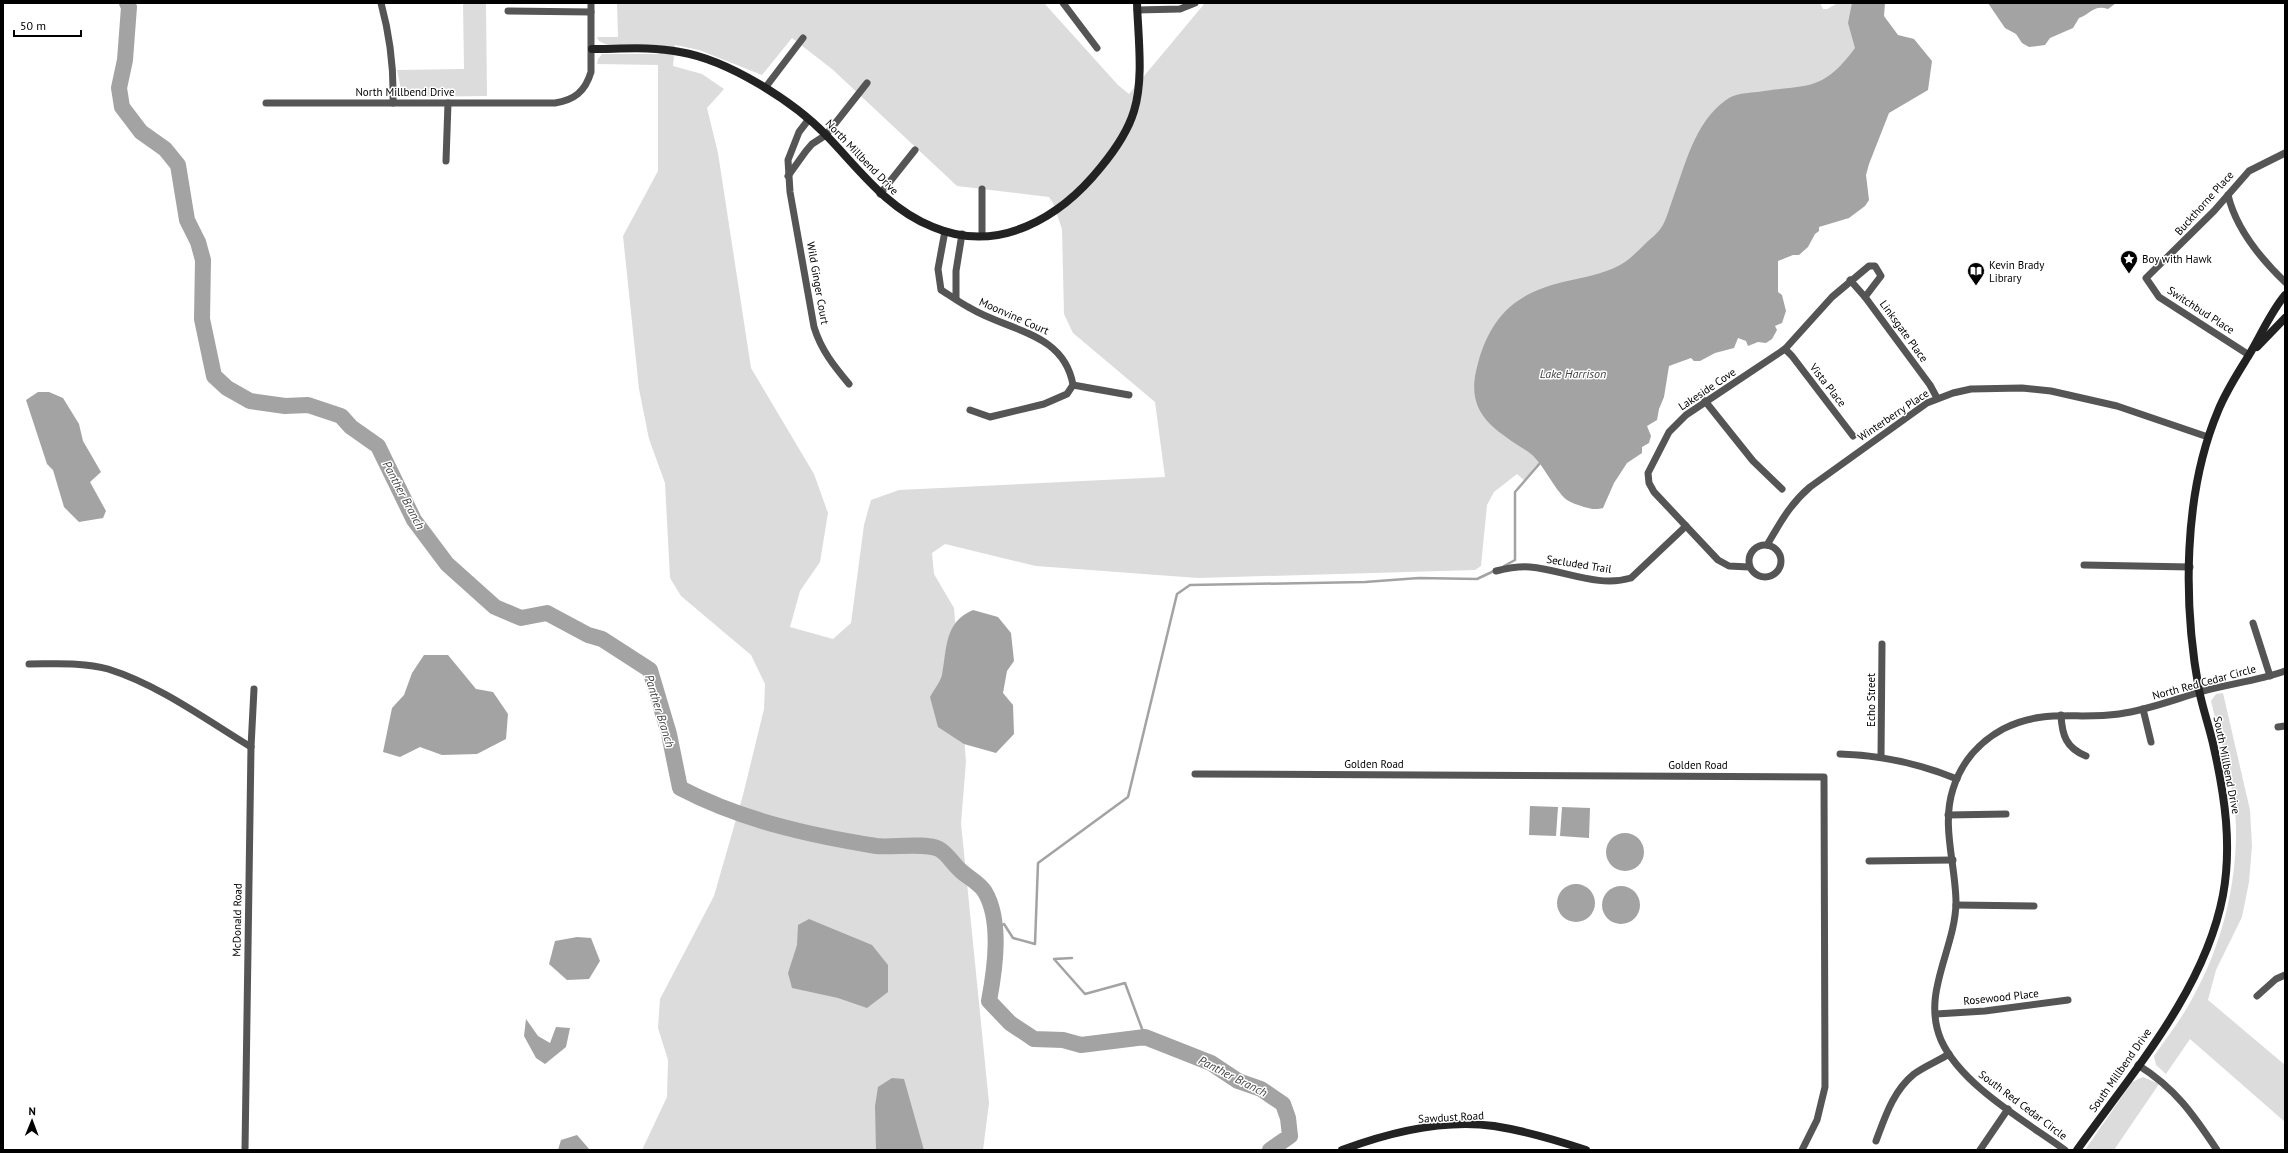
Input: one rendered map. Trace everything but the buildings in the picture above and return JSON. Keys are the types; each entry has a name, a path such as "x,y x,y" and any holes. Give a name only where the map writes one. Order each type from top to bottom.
{"street":[{"path":"381,3 388,30 393,66 393,103"},
{"name":"North Millbend Drive","path":"266,103 543,103 568,101 581,92 587,83 591,72 591,3"},
{"path":"1063,3 1097,48"},
{"path":"1137,6 1180,9 1193,4"},
{"name":"North Millbend Drive","path":"592,49 652,49 681,52 703,58 738,73 765,88 810,118 880,194 916,219 945,232 982,236 1013,231 1045,218 1074,197 1109,157 1129,125 1137,99 1139,86 1137,6"},
{"path":"508,11 591,12"},
{"path":"765,88 803,38"},
{"path":"788,176 812,144 826,135 867,83"},
{"path":"446,161 448,103"},
{"name":"Wild Ginger Court","path":"810,118 793,143 788,160 788,176 814,327 819,343 826,356 849,384"},
{"path":"880,194 915,150"},
{"name":"Buckthorne Place","path":"2146,278 2228,195 2248,171 2285,153"},
{"path":"982,189 982,236"},
{"path":"2228,195 2232,211 2256,251 2285,282"},
{"name":"Moonvine Court","path":"945,232 938,269 941,290 970,308 1046,342 1065,360 1071,372 1073,385"},
{"path":"956,298 956,271 962,234"},
{"name":"Lakeside Cove","path":"1749,567 1729,566 1718,560 1654,492 1648,483 1648,473 1669,432 1686,415 1705,401 1764,365 1784,349 1850,280 1869,266 1875,266 1881,276 1866,297"},
{"name":"Switchbud Place","path":"2146,278 2159,297 2249,355"},
{"name":"Linksgate Place","path":"1850,280 1866,297 1930,384 1937,398"},
{"name":"South Millbend Drive","path":"2076,1150 2138,1065 2192,983 2204,958 2219,914 2227,859 2226,816 2214,748 2200,692 2191,624 2190,567 2194,504 2208,437 2227,391 2276,306 2285,295"},
{"name":"South Millbend Drive","path":"2249,355 2285,318"},
{"name":"Vista Place","path":"1784,349 1792,356 1854,436"},
{"path":"970,410 990,417 1044,404 1067,394 1073,385 1129,395"},
{"name":"Winterberry Place","path":"1767,545 1783,516 1797,498 1861,450 1937,398 1971,389 2022,388 2051,391 2117,406 2208,437"},
{"path":"1705,401 1753,461 1782,489"},
{"name":"Secluded Trail","path":"1496,571 1517,567 1532,567 1606,582 1620,581 1631,578 1686,526"},
{"path":"1767,545 1777,550 1780,555 1781,566 1778,572 1767,578 1761,578 1749,567 1750,554 1754,550 1767,545"},
{"path":"2084,565 2190,567"},
{"name":"North Red Cedar Circle","path":"2252,623 2270,676"},
{"name":"Echo Street","path":"1881,757 1882,644"},
{"path":"29,664 72,664 107,669 149,686 251,746"},
{"name":"North Red Cedar Circle","path":"1956,779 1965,763 1987,738 2028,718 2061,715 2083,716 2119,714 2143,710 2173,702 2200,692 2270,676 2285,671"},
{"name":"McDonald Road","path":"245,1150 251,746 254,689"},
{"name":"North Red Cedar Circle","path":"2143,710 2151,742"},
{"path":"2061,715 2062,730 2066,743 2075,752 2086,756"},
{"path":"1840,754 1881,757 1917,764 1956,779"},
{"name":"Golden Road","path":"1196,774 1824,777 1825,1087 1817,1120 1802,1150"},
{"name":"South Red Cedar Circle","path":"1956,779 1949,802 1948,815 1956,905 1937,983 1935,999 1938,1031 1949,1054 1960,1069 1976,1084 2065,1150"},
{"path":"1948,815 2006,814"},
{"path":"1869,861 1953,860"},
{"path":"1956,905 2034,906"},
{"path":"2257,996 2276,980 2285,975"},
{"name":"Rosewood Place","path":"1936,1014 1985,1011 2068,1000"},
{"path":"1876,1141 1890,1106 1900,1088 1914,1074 1949,1054"},
{"path":"2138,1065 2158,1077 2182,1101 2217,1150"},
{"path":"1980,1150 2008,1109"},
{"name":"Sawdust Road","path":"1342,1150 1409,1130 1468,1125 1517,1130 1586,1150"}],"shaded area":[{"path":"463,3 486,3 487,96 407,97 402,95 397,70 464,69"},
{"path":"617,3 1044,3 1118,85 1129,94 1205,3 1820,3 1823,9 1827,9 1838,3 1858,3 1874,34 1652,334 1525,481 1517,474 1494,492 1487,505 1481,566 1475,570 1198,578 1036,566 945,544 932,553 934,574 954,608 966,762 961,823 989,1103 983,1150 642,1150 667,1097 668,1060 658,1028 660,999 714,896 743,795 764,709 765,684 751,655 681,596 670,578 665,483 649,439 639,389 623,236 658,171 658,65 597,64 598,59 602,54 659,54 660,45 607,45 599,41 597,37 618,37","holes":["792,38 832,69 957,186 1049,197 1053,203 1062,229 1064,314 1073,333 1155,402 1165,477 899,490 871,500 864,525 851,623 833,639 790,627 800,591 820,562 828,513 814,474 751,368 718,153 707,108 724,89 702,74 673,66 675,45 699,50 762,75"]},
{"path":"2223,693 2250,810 2252,846 2249,882 2242,917 2216,970 2208,1000 2285,1065 2285,1122 2190,1039 2166,1074 2156,1065 2154,1056 2190,1003 2204,976 2220,935 2231,892 2236,848 2235,811 2230,780 2211,701 2216,694"},
{"path":"2143,1077 2159,1084 2114,1150 2085,1150 2132,1082"}],"water":[{"name":"Lake Harrison","path":"1852,3 1885,3 1884,16 1898,35 1914,39 1932,61 1928,90 1889,113 1866,175 1869,200 1865,206 1849,218 1819,227 1819,231 1815,234 1808,247 1799,255 1793,255 1778,261 1778,292 1782,295 1786,311 1782,323 1775,326 1777,330 1772,339 1766,343 1758,342 1748,346 1746,341 1738,338 1734,348 1715,353 1700,361 1694,361 1691,358 1669,366 1664,397 1659,409 1657,420 1647,426 1651,436 1649,443 1642,447 1642,453 1627,463 1614,483 1603,508 1589,508 1569,501 1557,489 1538,461 1527,451 1493,427 1479,408 1475,396 1474,383 1477,367 1490,332 1499,318 1522,298 1537,290 1606,271 1625,262 1635,253 1658,232 1663,225 1692,146 1698,133 1715,110 1726,100 1737,95 1812,84 1823,80 1833,73 1855,48 1848,23"},
{"path":"1988,3 2116,3 2108,9 2099,8 2092,10 2079,18 2073,28 2050,38 2045,45 2029,47 2022,43 2016,34 2005,28"},
{"path":"38,392 49,392 63,398 79,424 83,441 101,472 90,482 106,511 103,518 79,522 64,507 53,470 47,464 26,400"},
{"path":"973,610 998,617 1011,633 1014,661 1007,671 1003,693 1013,705 1014,734 996,753 964,744 938,727 930,697 942,675 948,637 957,622 964,615"},
{"path":"424,655 448,655 476,689 493,692 508,714 506,739 477,754 442,755 420,747 400,757 383,752 392,708 404,695 412,673"},
{"path":"1530,806 1558,807 1556,836 1529,835"},
{"path":"1562,807 1590,808 1589,838 1560,836"},
{"path":"1621,833 1629,833 1639,838 1643,845 1643,859 1639,866 1629,871 1621,871 1611,866 1609,863 1606,856 1606,848 1611,838 1614,836"},
{"path":"1572,884 1580,884 1590,889 1594,896 1594,910 1590,917 1580,922 1572,922 1562,917 1560,914 1557,907 1557,899 1562,889 1565,887"},
{"path":"1617,886 1625,886 1632,889 1637,894 1640,905 1637,916 1632,921 1625,924 1617,924 1610,921 1605,916 1602,909 1602,901 1605,894 1610,889"},
{"path":"809,919 872,945 888,965 888,992 867,1008 838,998 792,988 788,973 797,945 798,925"},
{"path":"577,937 591,938 600,961 589,979 567,980 549,964 555,941"},
{"path":"526,1019 538,1036 550,1043 556,1027 570,1028 566,1047 545,1064 536,1058 524,1036"},
{"path":"892,1078 904,1079 924,1150 876,1150 875,1106 878,1087"},
{"path":"577,1135 590,1150 558,1150 561,1140"}],"waterway":[{"name":"Panther Branch","path":"127,3 129,7 125,60 119,88 122,107 141,132 165,149 178,165 187,220 198,242 203,260 202,319 214,376 227,388 250,401 285,406 308,405 341,416 351,427 378,446 414,520 447,564 495,607 521,618 547,613 588,635 602,639 650,670 669,734 680,788 751,818 825,837 876,846 926,846 939,849 945,853 963,873 983,889 990,904 994,917 996,945 989,1001 1010,1023 1034,1039 1063,1040 1081,1045 1145,1037 1211,1063 1238,1081 1261,1089 1283,1104 1288,1118 1290,1136 1270,1150"},
{"path":"1504,566 1515,560 1515,492 1541,462"},
{"path":"995,929 1004,924 1013,938 1035,944 1038,863 1128,797 1177,594 1190,585 1365,582 1419,578 1477,579 1496,570"},
{"path":"1072,958 1054,959 1085,994 1125,983 1145,1037"}],"place":[{"name":"Boy with Hawk","path":"2129,274"},
{"name":"Kevin Brady Library","path":"1976,286"}]}
